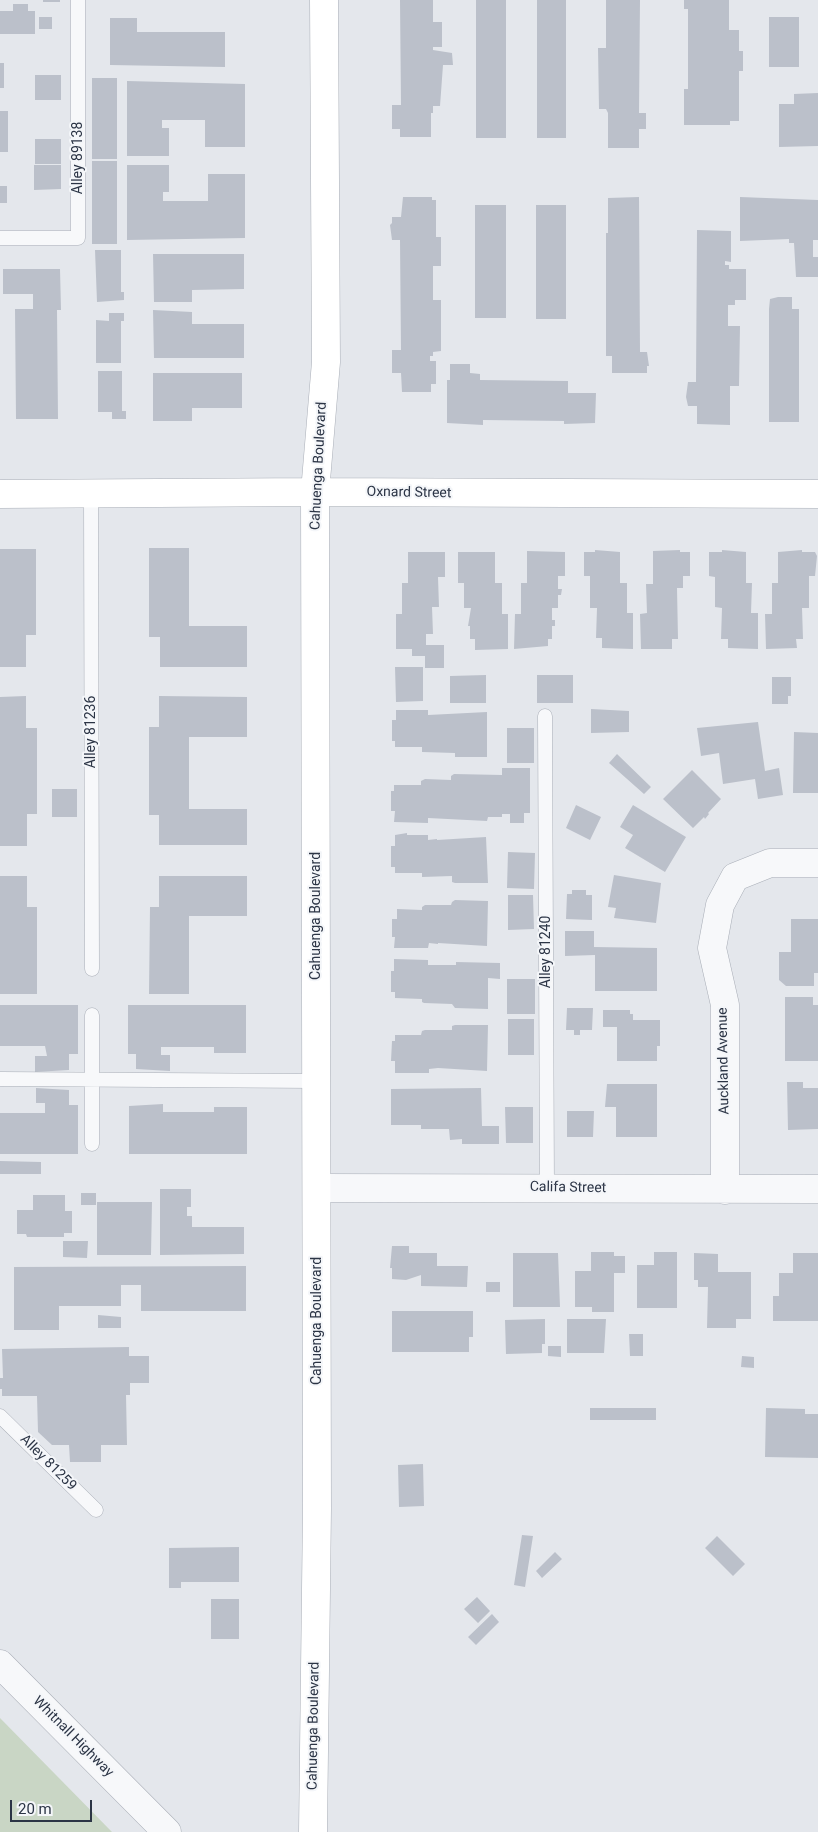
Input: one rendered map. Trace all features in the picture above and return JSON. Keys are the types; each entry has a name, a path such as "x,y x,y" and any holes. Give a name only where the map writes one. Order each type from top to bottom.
{"main road":[{"name":"Cahuenga Boulevard","path":"313,1832 317,1188 315,492 326,362 324,0"},
{"name":"Oxnard Street","path":"0,494 315,492 818,494"}],"street":[{"name":"Auckland Avenue","path":"725,1190 725,1004 712,948 720,905 735,877 770,863 818,863"},
{"name":"Califa Street","path":"317,1188 818,1190"},
{"name":"Whitnall Highway","path":"0,1664 167,1832"}],"lane":[{"name":"Alley 89138","path":"0,238 78,238 78,0"},
{"name":"Alley 81236","path":"91,494 92,969"},
{"name":"Alley 81240","path":"545,716 547,1188"},
{"path":"92,1016 92,1144"},
{"path":"0,1080 316,1081"},
{"name":"Alley 81259","path":"0,1416 96,1510"}],"green space":[{"path":"0,1718 112,1832 0,1832"}],"building":[{"path":"43,0 60,0 60,2 43,2"},
{"path":"400,0 433,0 433,22 442,22 442,47 433,47 433,50 452,53 453,65 443,65 440,106 433,106 433,113 431,113 431,137 400,137 400,129 392,129 392,105 401,105"},
{"path":"476,0 506,0 506,138 476,138"},
{"path":"537,0 566,0 566,138 537,138"},
{"path":"606,0 640,0 639,113 646,113 646,129 639,129 639,148 608,148 608,113 606,109 599,109 598,48 606,48"},
{"path":"684,0 729,0 729,30 739,30 739,51 743,51 743,71 739,71 739,121 730,121 730,125 684,125 684,89 688,89 688,9 684,9"},
{"path":"13,4 28,4 28,11 35,11 35,34 0,34 0,11 13,11"},
{"path":"39,17 52,17 52,29 39,29"},
{"path":"769,17 799,17 799,67 769,67"},
{"path":"110,18 137,18 137,32 225,32 225,67 110,65"},
{"path":"0,63 4,63 4,88 0,88"},
{"path":"35,75 61,75 61,100 35,100"},
{"path":"92,78 117,78 117,159 92,159"},
{"path":"127,81 245,84 245,147 205,147 205,120 162,120 162,128 169,128 169,156 127,156"},
{"path":"818,93 818,146 779,147 779,104 794,104 794,94"},
{"path":"0,111 8,111 8,152 0,152"},
{"path":"35,139 61,139 61,164 35,164"},
{"path":"92,161 117,161 117,244 92,244"},
{"path":"34,165 61,165 61,189 34,190"},
{"path":"127,165 169,165 169,192 163,192 163,201 208,201 208,174 245,174 245,238 127,240"},
{"path":"0,186 7,186 7,203 0,203"},
{"path":"403,197 432,197 432,200 436,200 436,237 441,237 441,266 433,266 433,300 441,300 441,351 433,352 433,356 430,356 430,361 436,361 436,384 431,384 431,392 402,392 401,373 392,373 392,350 401,350 400,240 392,240 390,225 392,217 401,217"},
{"path":"639,197 640,352 647,352 649,366 647,366 647,373 612,373 612,356 606,356 606,233 608,233 608,198"},
{"path":"740,197 818,200 818,240 813,240 813,257 818,257 818,277 796,277 794,243 789,243 789,239 740,241"},
{"path":"475,205 506,205 506,318 475,318"},
{"path":"536,205 566,205 566,319 536,319"},
{"path":"697,230 731,231 731,262 725,261 725,265 729,265 729,269 746,269 746,300 735,300 735,305 728,305 728,326 740,326 739,386 730,386 730,425 697,424 697,406 688,406 686,397 688,382 696,382"},
{"path":"95,250 121,250 121,292 124,292 124,300 97,302"},
{"path":"153,254 244,254 244,289 192,290 192,302 154,302"},
{"path":"3,269 60,269 61,310 57,310 58,419 16,419 15,309 33,309 33,294 3,294"},
{"path":"792,297 792,309 799,309 799,422 769,422 769,309 770,299"},
{"path":"153,310 192,312 192,324 244,324 244,358 154,358"},
{"path":"109,313 124,313 124,321 121,321 121,363 96,363 96,320 109,321"},
{"path":"450,364 470,364 470,373 480,374 480,380 568,381 568,393 596,393 595,423 564,424 564,421 483,420 483,425 447,423 447,380 450,380"},
{"path":"98,371 122,371 122,411 126,411 126,419 112,419 112,412 98,412"},
{"path":"153,373 242,373 242,408 192,408 192,421 153,421"},
{"path":"149,548 189,548 189,626 247,626 247,667 160,667 160,637 149,637"},
{"path":"0,549 36,549 36,635 26,635 26,667 0,667"},
{"path":"595,550 620,552 620,583 627,583 627,613 633,613 633,649 602,648 602,638 596,638 597,608 590,608 590,576 584,576 584,552 595,552"},
{"path":"680,550 680,552 690,552 690,576 683,576 683,588 677,588 678,639 672,639 672,649 641,649 640,614 647,613 646,584 653,584 653,551"},
{"path":"722,550 746,552 746,583 752,583 751,613 758,613 758,649 728,648 728,639 721,639 722,608 715,607 715,577 709,576 709,552 722,552"},
{"path":"802,550 802,552 815,552 817,556 815,576 809,576 809,608 802,608 803,639 796,639 797,648 766,649 765,614 772,614 772,583 778,583 778,552"},
{"path":"527,551 565,552 565,576 558,576 558,589 562,589 561,595 558,595 558,608 552,608 552,620 555,620 555,626 552,626 552,639 548,639 548,646 514,649 515,614 521,614 521,583 527,583"},
{"path":"408,552 445,552 445,577 438,577 439,607 432,607 433,634 426,634 426,645 444,645 444,668 425,668 425,656 412,656 412,649 396,649 396,614 402,614 402,583 408,583"},
{"path":"458,552 495,552 495,583 502,583 502,614 508,614 508,649 475,650 475,639 470,639 470,626 468,626 471,608 464,608 464,583 458,583"},
{"path":"395,667 423,667 423,701 396,702"},
{"path":"486,675 486,703 450,703 450,676"},
{"path":"537,675 573,675 573,703 537,703"},
{"path":"772,677 791,677 791,696 788,696 788,704 772,704"},
{"path":"26,696 26,728 37,728 37,814 27,814 27,846 0,846 0,697"},
{"path":"159,696 247,697 247,737 189,737 189,809 247,809 247,845 159,845 159,815 149,815 149,727 159,727"},
{"path":"591,709 629,711 629,732 591,733"},
{"path":"396,710 428,710 428,715 487,712 487,757 455,757 455,753 422,752 422,747 395,747 395,741 392,741 392,720 396,720"},
{"path":"758,722 765,771 779,768 783,795 758,799 755,779 723,784 719,753 701,756 697,728"},
{"path":"507,728 534,728 534,763 507,763"},
{"path":"794,732 818,733 818,793 793,793"},
{"path":"617,754 651,787 644,794 609,763"},
{"path":"502,768 530,768 530,813 524,813 524,823 510,823 510,814 502,814 502,817 488,817 487,821 428,818 428,823 394,822 395,811 391,811 391,791 394,791 394,785 421,785 421,781 425,779 451,780 451,776 454,774 502,775"},
{"path":"692,770 721,799 705,819 704,817 693,828 663,799"},
{"path":"52,789 77,789 77,817 52,817"},
{"path":"576,805 601,817 590,840 566,828"},
{"path":"633,805 686,837 665,872 625,848 633,835 620,827"},
{"path":"407,833 407,835 428,835 428,840 486,837 488,883 455,883 452,882 452,876 422,877 422,873 395,873 395,867 391,867 391,846 395,846 395,835"},
{"path":"508,852 535,853 534,889 507,888"},
{"path":"614,875 661,883 656,923 614,918 616,908 608,907"},
{"path":"0,876 27,876 27,907 37,907 37,994 0,994"},
{"path":"159,876 247,876 247,916 189,916 189,994 149,994 150,907 159,907"},
{"path":"572,890 586,890 586,895 592,895 592,920 566,919 567,894 572,894"},
{"path":"508,895 533,895 534,929 508,930"},
{"path":"455,900 488,901 487,946 429,943 428,948 394,948 395,937 392,937 392,919 397,919 397,909 422,910 422,907 425,905 451,905"},
{"path":"791,919 818,919 818,973 814,973 814,986 786,986 779,980 779,952 791,952"},
{"path":"565,931 594,931 594,947 657,948 657,991 595,991 595,955 565,956"},
{"path":"394,959 428,960 428,965 456,965 456,962 500,963 500,979 488,978 488,1009 455,1008 452,1004 424,1003 422,999 395,998 395,992 391,992 391,971 394,971"},
{"path":"507,979 535,979 535,1014 507,1014"},
{"path":"785,997 813,997 813,1005 818,1005 818,1061 785,1061"},
{"path":"0,1005 78,1005 78,1054 69,1054 69,1070 35,1072 35,1056 47,1056 45,1046 0,1046"},
{"path":"128,1005 246,1005 246,1053 214,1053 214,1047 161,1047 161,1055 170,1055 170,1071 136,1069 136,1054 128,1054"},
{"path":"567,1008 593,1008 592,1030 580,1030 580,1035 574,1035 574,1030 566,1030"},
{"path":"603,1010 630,1010 630,1014 633,1014 633,1020 660,1020 660,1046 657,1046 657,1061 617,1061 617,1027 603,1027"},
{"path":"508,1019 534,1019 534,1055 508,1055"},
{"path":"488,1025 487,1071 438,1068 429,1069 429,1073 395,1073 395,1061 391,1061 392,1041 395,1041 395,1035 421,1035 422,1031 425,1030 452,1030 452,1026"},
{"path":"787,1082 803,1082 803,1088 818,1088 818,1129 788,1130"},
{"path":"607,1084 657,1084 657,1137 616,1137 616,1107 605,1107"},
{"path":"36,1088 69,1090 69,1105 78,1105 78,1154 0,1154 0,1113 45,1113 45,1103 36,1103"},
{"path":"481,1088 482,1126 499,1126 499,1144 462,1144 462,1139 450,1140 449,1129 421,1129 421,1125 391,1125 391,1089"},
{"path":"163,1104 163,1112 214,1112 214,1107 247,1107 247,1154 129,1154 129,1106"},
{"path":"505,1107 533,1107 533,1143 506,1143"},
{"path":"567,1111 594,1111 593,1137 567,1137"},
{"path":"0,1161 41,1162 41,1174 0,1174"},
{"path":"160,1189 191,1189 191,1207 187,1207 187,1216 192,1216 192,1227 244,1227 244,1254 160,1255"},
{"path":"81,1193 96,1193 96,1205 81,1205"},
{"path":"33,1195 65,1195 65,1211 72,1211 72,1233 64,1233 64,1237 27,1237 26,1234 17,1234 17,1210 33,1210"},
{"path":"97,1202 152,1202 151,1255 97,1255"},
{"path":"63,1241 88,1241 87,1258 63,1257"},
{"path":"392,1246 409,1246 409,1253 437,1253 437,1266 468,1266 467,1287 421,1286 421,1275 406,1280 392,1279 392,1268 390,1268"},
{"path":"591,1252 614,1252 614,1256 625,1256 625,1273 614,1273 614,1312 592,1312 592,1307 575,1307 575,1271 591,1271"},
{"path":"654,1252 677,1252 677,1308 637,1308 637,1265 654,1265"},
{"path":"513,1253 558,1253 560,1307 513,1307"},
{"path":"694,1253 718,1254 718,1272 751,1272 751,1319 736,1319 736,1328 707,1328 708,1287 698,1287 698,1280 694,1280"},
{"path":"793,1253 818,1253 818,1321 773,1321 773,1296 779,1296 779,1273 793,1273"},
{"path":"246,1266 246,1311 141,1311 141,1285 121,1285 121,1306 59,1306 59,1330 14,1330 14,1267"},
{"path":"486,1282 500,1282 500,1292 486,1292"},
{"path":"392,1311 473,1311 473,1337 469,1337 469,1352 392,1352"},
{"path":"98,1315 121,1317 121,1328 98,1328"},
{"path":"545,1319 545,1344 542,1344 542,1353 506,1354 505,1320"},
{"path":"567,1319 606,1319 604,1353 567,1353"},
{"path":"629,1334 643,1334 643,1356 630,1356"},
{"path":"548,1346 561,1346 561,1357 548,1356"},
{"path":"129,1347 129,1356 149,1356 149,1383 130,1383 130,1395 126,1395 127,1445 101,1445 101,1462 70,1462 69,1445 52,1445 38,1432 37,1396 2,1396 0,1378 3,1378 2,1349"},
{"path":"742,1356 754,1357 754,1368 741,1367"},
{"path":"590,1408 656,1408 656,1420 590,1420"},
{"path":"766,1408 805,1409 805,1414 818,1414 818,1458 765,1457"},
{"path":"423,1464 424,1506 399,1507 398,1465"},
{"path":"522,1535 533,1536 525,1587 514,1585"},
{"path":"717,1536 745,1564 733,1576 705,1548"},
{"path":"239,1547 239,1582 181,1582 181,1588 169,1588 169,1548"},
{"path":"555,1552 562,1559 542,1578 536,1571"},
{"path":"477,1597 490,1611 478,1623 464,1609"},
{"path":"211,1599 239,1599 239,1639 211,1639"},
{"path":"492,1614 499,1622 476,1645 468,1637"}]}
